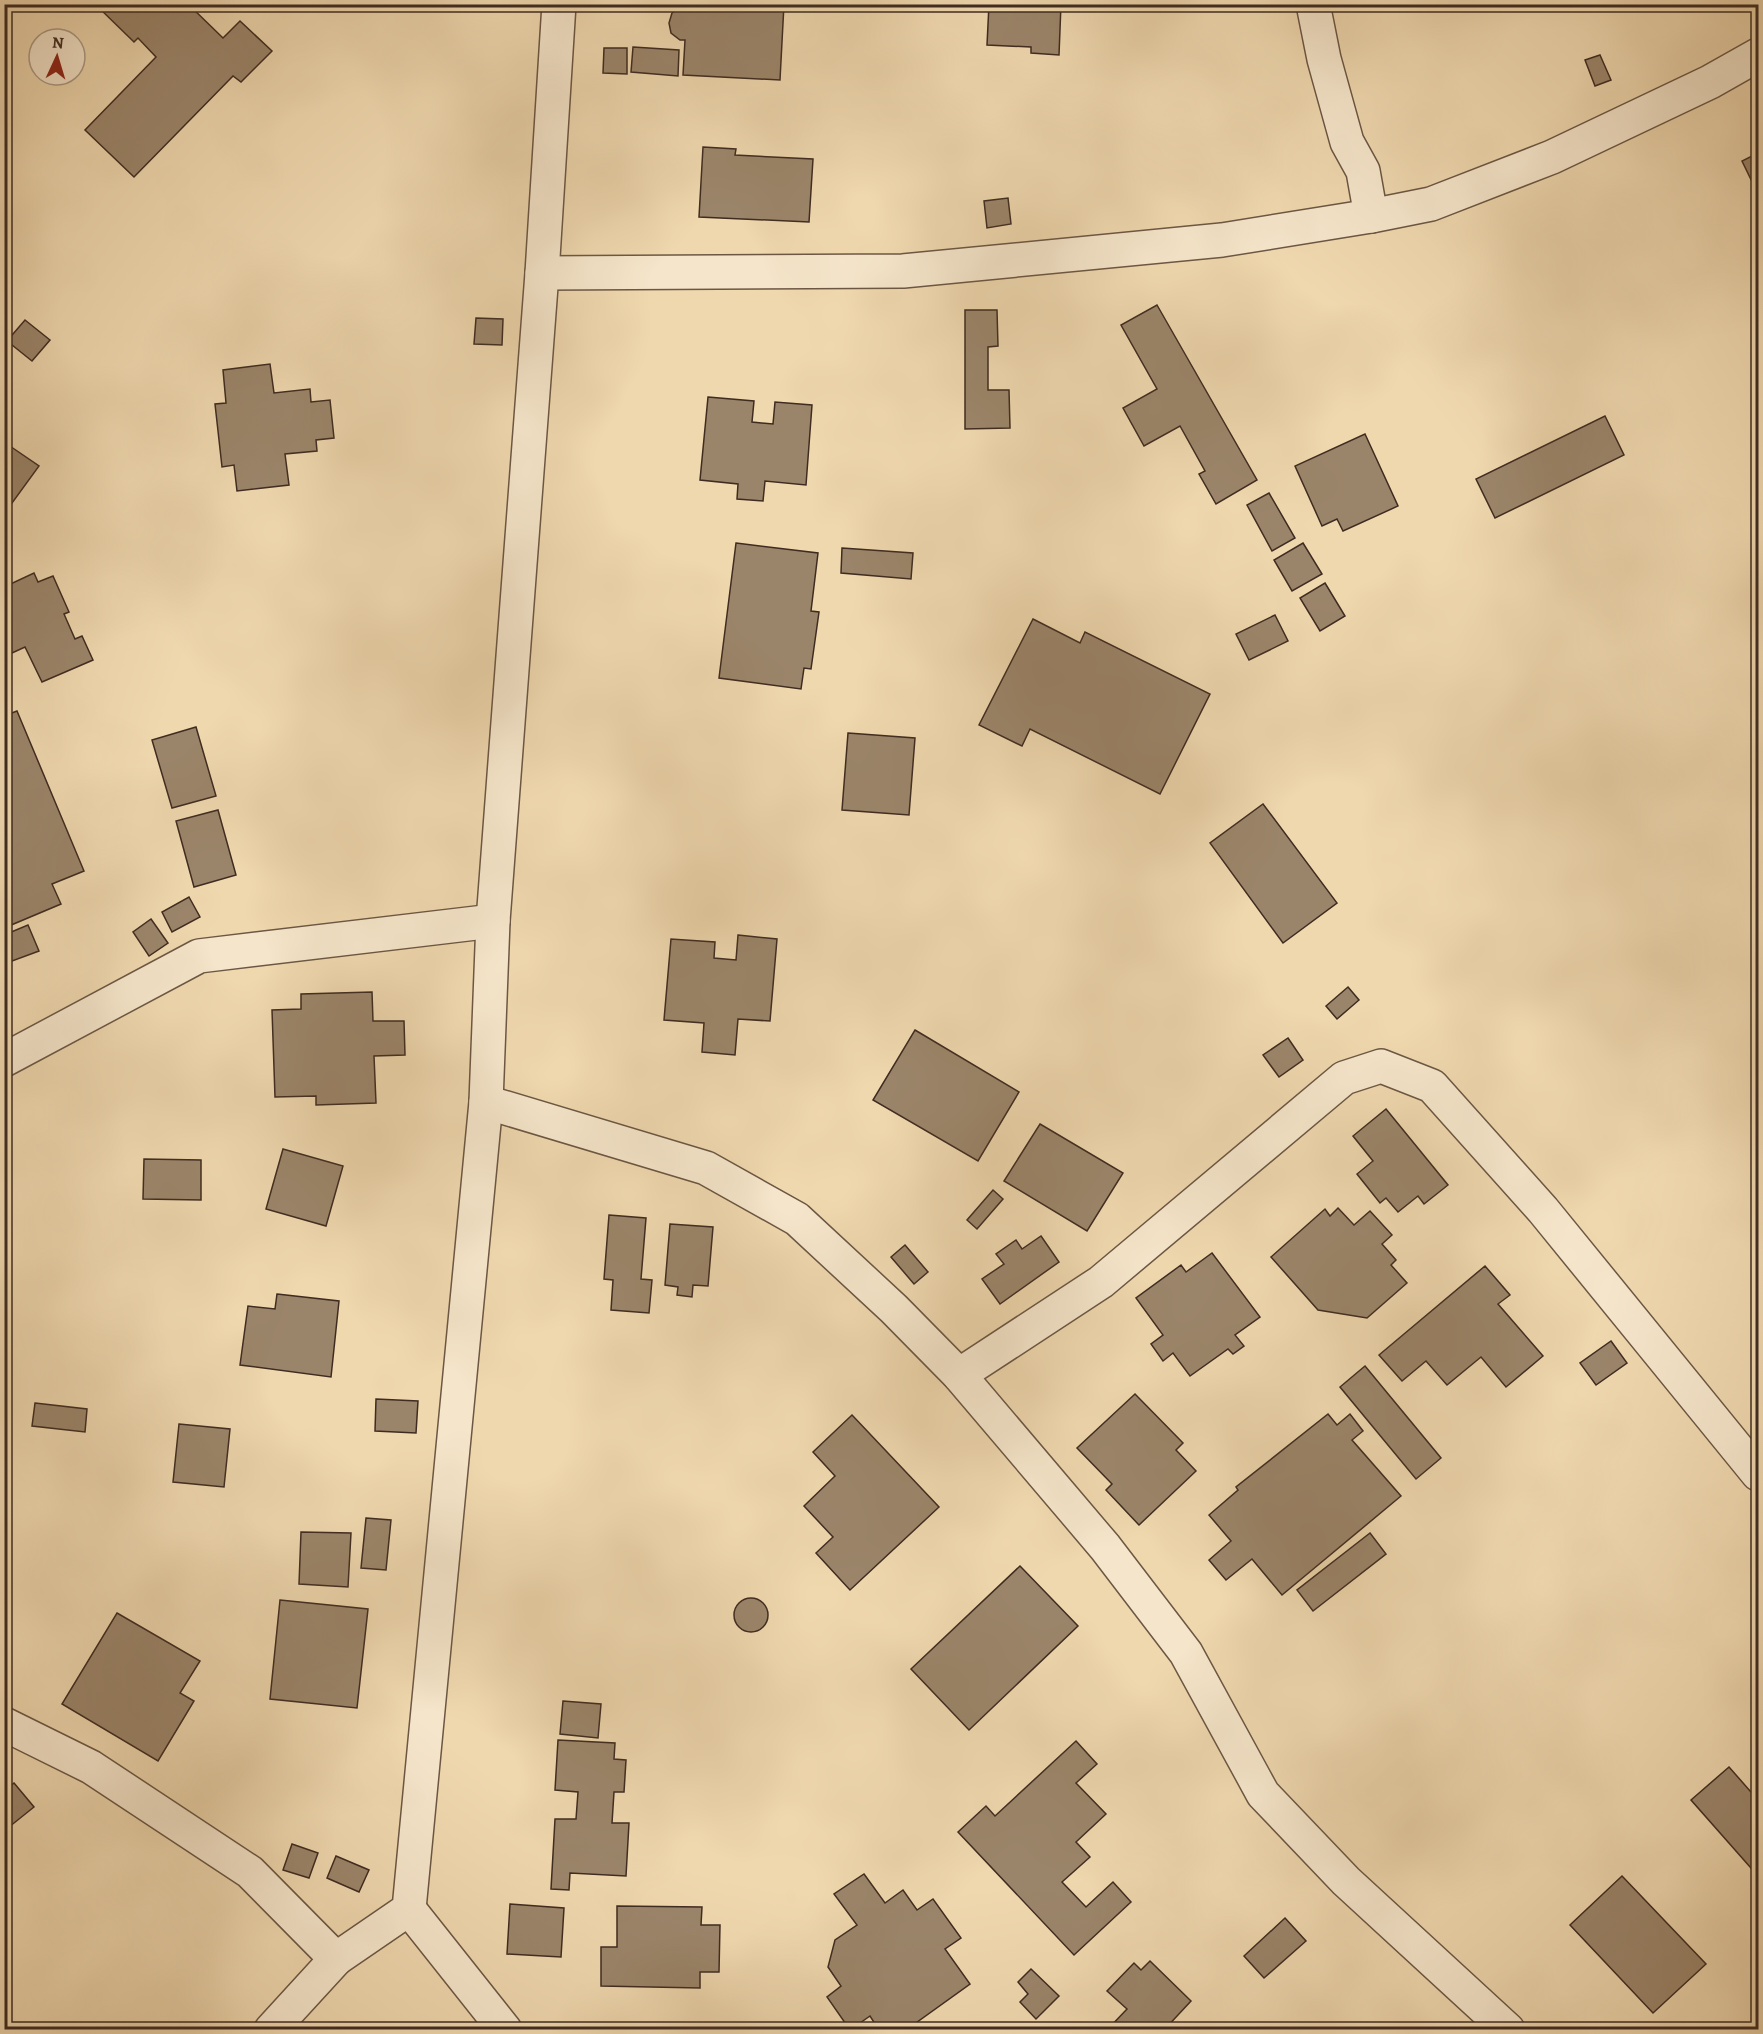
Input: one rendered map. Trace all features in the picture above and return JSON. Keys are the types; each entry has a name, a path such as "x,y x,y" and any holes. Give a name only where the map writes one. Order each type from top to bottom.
{"street":[{"path":"505,2030 409,1909 486,1102 493,921 542,273 559,4"},
{"path":"1313,4 1324,59 1347,142 1363,171 1371,216"},
{"path":"542,273 903,271 1222,240 1371,216 1431,204 1552,158 1710,82 1758,55"},
{"path":"4,1060 199,956 493,921"},
{"path":"959,1376 1101,1282 1344,1078 1382,1066 1432,1086 1542,1210 1758,1474"},
{"path":"486,1102 706,1168 797,1219 894,1309 959,1376 1105,1547 1186,1653 1263,1794 1346,1881 1508,2030"},
{"path":"4,1724 92,1767 250,1872 336,1959"},
{"path":"271,2030 336,1959 409,1909"}],"building":[{"path":"95,4 188,4 223,38 240,21 272,51 241,82 233,76 134,177 85,130 156,57 138,38 134,42"},
{"path":"687,4 784,4 780,80 683,75 685,40 680,40 671,33 669,23 672,13 681,7 687,7"},
{"path":"989,4 1061,4 1059,55 1031,53 1031,47 987,45"},
{"path":"633,47 679,50 678,76 631,72"},
{"path":"604,48 627,48 627,74 603,73"},
{"path":"1600,55 1611,80 1595,86 1585,60"},
{"path":"703,147 736,149 735,155 813,159 809,222 699,217"},
{"path":"1758,153 1758,194 1742,161"},
{"path":"1008,198 1011,224 987,228 984,201"},
{"path":"1157,305 1257,480 1216,504 1199,474 1205,471 1180,426 1144,446 1123,408 1157,389 1121,325"},
{"path":"965,310 997,310 998,346 988,347 988,390 1009,390 1010,428 965,429"},
{"path":"476,318 503,319 502,345 474,344"},
{"path":"25,320 50,340 32,361 7,341"},
{"path":"270,364 274,393 310,389 311,402 330,400 334,438 316,440 317,451 285,454 289,485 237,491 234,465 222,467 215,404 226,403 223,370"},
{"path":"708,397 754,401 752,422 773,424 775,402 812,405 806,485 765,481 763,501 737,499 738,484 700,480"},
{"path":"1605,416 1624,455 1495,518 1476,479"},
{"path":"1365,434 1398,506 1343,531 1337,519 1322,526 1295,466"},
{"path":"4,442 39,466 4,514"},
{"path":"1269,493 1295,538 1272,551 1247,505"},
{"path":"736,543 818,553 811,611 819,612 811,669 804,668 801,689 719,678"},
{"path":"1303,543 1322,574 1292,591 1274,560"},
{"path":"842,548 913,553 911,579 841,573"},
{"path":"34,573 38,582 53,576 69,612 64,614 75,639 82,636 93,660 42,682 25,647 12,653 4,636 4,613 9,611 4,601 4,587"},
{"path":"1325,583 1345,616 1320,631 1300,598"},
{"path":"1275,615 1288,641 1249,660 1236,634"},
{"path":"1033,619 1080,643 1085,632 1210,694 1160,794 1030,729 1022,746 979,725"},
{"path":"17,711 84,871 52,884 61,904 4,928 4,716"},
{"path":"196,727 216,796 172,808 152,740"},
{"path":"848,733 915,738 909,815 842,810"},
{"path":"1263,804 1337,903 1283,943 1210,843"},
{"path":"218,810 236,875 194,887 176,821"},
{"path":"189,897 200,917 172,932 162,912"},
{"path":"151,919 168,943 149,956 133,932"},
{"path":"28,925 39,951 4,964 4,935"},
{"path":"738,935 777,939 770,1021 738,1019 735,1055 702,1052 704,1023 664,1020 671,939 715,942 714,958 736,960"},
{"path":"1348,987 1359,1000 1337,1019 1326,1006"},
{"path":"372,992 373,1021 404,1021 405,1055 374,1056 376,1103 316,1105 316,1096 275,1097 272,1010 301,1009 301,994"},
{"path":"915,1030 1019,1092 978,1161 873,1100"},
{"path":"1288,1038 1303,1060 1279,1077 1263,1055"},
{"path":"1386,1109 1448,1185 1424,1204 1418,1196 1398,1212 1386,1198 1380,1203 1357,1174 1373,1161 1353,1136"},
{"path":"1040,1124 1123,1173 1087,1231 1004,1181"},
{"path":"283,1149 343,1166 326,1226 266,1209"},
{"path":"144,1159 201,1160 201,1200 143,1199"},
{"path":"993,1190 1003,1199 977,1229 967,1220"},
{"path":"1338,1208 1354,1225 1370,1211 1392,1235 1382,1244 1396,1260 1391,1265 1407,1283 1367,1318 1318,1310 1271,1257 1325,1209 1330,1216"},
{"path":"609,1215 646,1218 641,1279 652,1280 649,1313 611,1310 613,1280 604,1279"},
{"path":"670,1224 713,1227 708,1286 693,1285 692,1297 677,1295 678,1287 665,1285"},
{"path":"1041,1236 1059,1262 1000,1304 982,1279 1004,1264 996,1254 1016,1240 1022,1249"},
{"path":"905,1245 928,1272 914,1284 891,1257"},
{"path":"1212,1253 1260,1317 1235,1335 1244,1346 1233,1354 1228,1349 1190,1376 1173,1353 1163,1361 1151,1344 1163,1335 1136,1298 1181,1265 1186,1272"},
{"path":"1485,1266 1510,1295 1498,1304 1543,1356 1506,1387 1481,1357 1447,1385 1426,1361 1402,1381 1379,1355"},
{"path":"277,1294 339,1301 331,1377 240,1365 248,1306 275,1309"},
{"path":"1611,1341 1627,1363 1596,1385 1580,1363"},
{"path":"1365,1366 1441,1458 1416,1479 1340,1387"},
{"path":"1135,1394 1183,1443 1176,1450 1196,1471 1139,1525 1106,1490 1112,1484 1077,1448"},
{"path":"376,1399 418,1401 416,1433 375,1431"},
{"path":"35,1403 87,1409 85,1432 32,1426"},
{"path":"1328,1414 1337,1425 1350,1414 1363,1431 1352,1440 1401,1496 1282,1595 1252,1559 1226,1580 1209,1560 1231,1541 1209,1515 1238,1490 1236,1487"},
{"path":"852,1415 939,1507 850,1590 816,1553 833,1537 804,1506 835,1476 813,1452"},
{"path":"179,1424 230,1429 224,1487 173,1482"},
{"path":"366,1518 391,1520 386,1570 361,1568"},
{"path":"301,1532 351,1533 348,1587 299,1584"},
{"path":"1370,1533 1386,1554 1313,1611 1297,1590"},
{"path":"1020,1566 1078,1626 969,1730 911,1669"},
{"path":"751,1598 763,1603 768,1615 763,1627 751,1632 739,1627 734,1615 739,1603"},
{"path":"280,1600 368,1609 357,1708 270,1699"},
{"path":"117,1613 200,1661 180,1693 194,1701 158,1761 62,1704"},
{"path":"563,1701 601,1704 598,1738 560,1734"},
{"path":"558,1740 615,1743 614,1759 626,1760 624,1792 614,1792 612,1823 629,1823 626,1876 570,1873 569,1890 551,1889 555,1819 576,1819 578,1792 555,1790"},
{"path":"1076,1741 1097,1764 1076,1783 1106,1814 1076,1842 1090,1857 1062,1882 1086,1907 1113,1882 1131,1902 1074,1955 958,1832 986,1806 995,1816"},
{"path":"1729,1767 1758,1800 1758,1876 1691,1800"},
{"path":"14,1783 34,1807 4,1831 4,1791"},
{"path":"292,1844 318,1853 309,1878 283,1870"},
{"path":"336,1856 369,1870 359,1892 327,1878"},
{"path":"864,1874 885,1903 903,1890 917,1910 933,1899 961,1938 945,1949 970,1984 906,2030 879,2030 870,2016 850,2030 827,1997 841,1986 828,1967 835,1940 857,1925 834,1894"},
{"path":"1622,1876 1706,1964 1653,2013 1570,1925"},
{"path":"510,1904 564,1908 561,1957 507,1954"},
{"path":"617,1906 702,1907 701,1925 720,1925 719,1972 700,1972 700,1988 601,1986 601,1947 617,1947"},
{"path":"1285,1918 1306,1941 1264,1978 1244,1956"},
{"path":"1150,1961 1191,2001 1164,2030 1107,2030 1127,2009 1107,1991 1134,1963 1141,1970"},
{"path":"1031,1969 1059,1996 1036,2019 1020,2002 1028,1994 1018,1982"},
{"path":"364,2023 368,2030 355,2030"}]}
